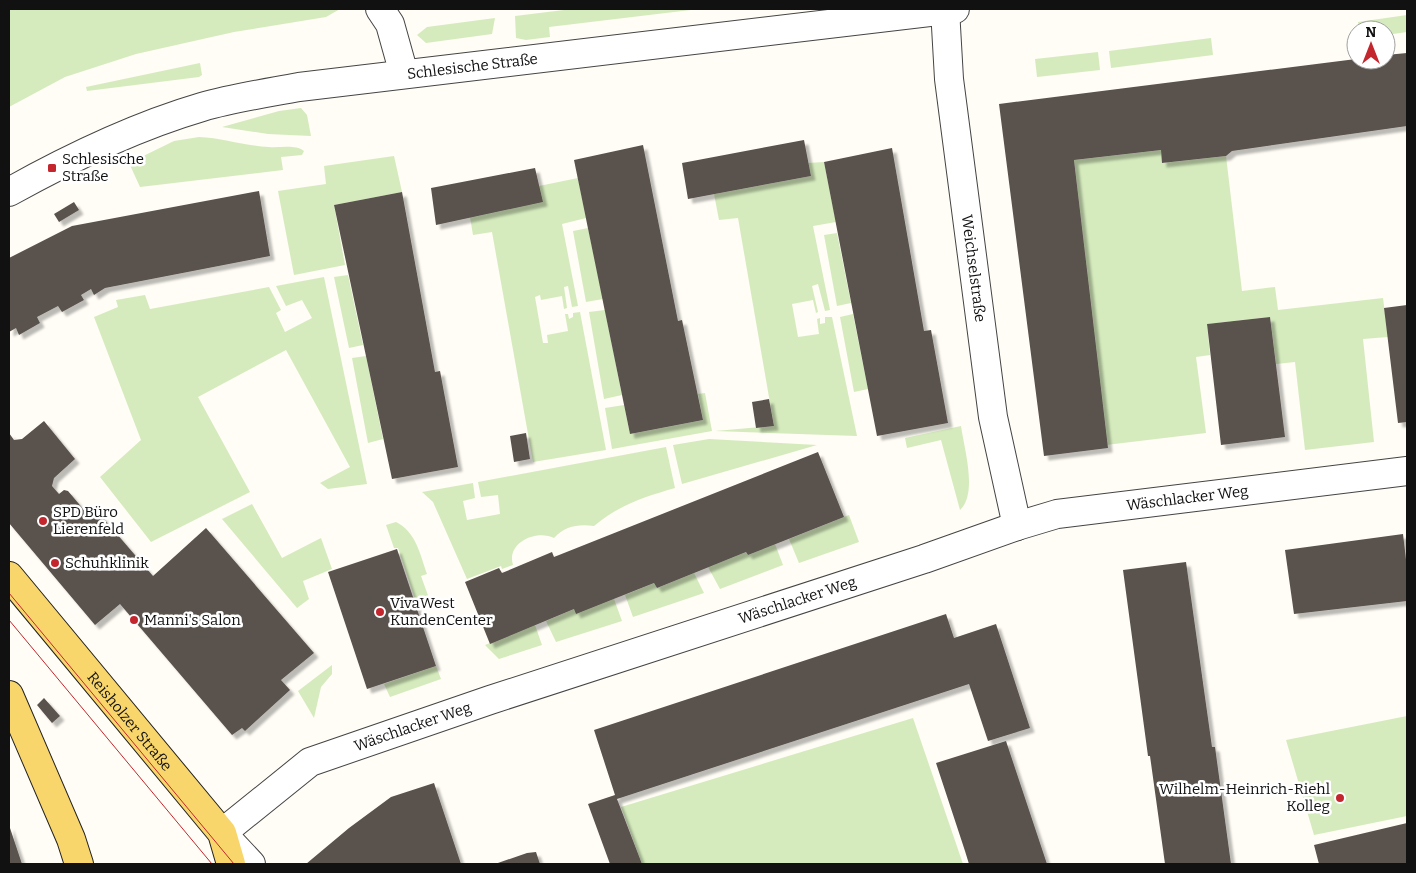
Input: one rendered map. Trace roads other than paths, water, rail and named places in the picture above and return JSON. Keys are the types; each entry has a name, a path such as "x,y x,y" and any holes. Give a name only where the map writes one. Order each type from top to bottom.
{"main road":[{"name":"Reisholzer Straße","path":"9,576 222,833"},
{"path":"9,695 71,840 79,864"},
{"path":"222,833 231,864"}],"street":[{"path":"380,9 390,24 404,74"},
{"name":"Schlesische Straße","path":"9,192 52,168 143,126 203,106 299,87 949,9"},
{"name":"Weichselstraße","path":"949,9 949,79 993,417 1016,526"},
{"name":"Wäschlacker Weg","path":"222,833 310,762 490,700 897,568 1016,526 1057,514 1407,471"},
{"name":"Reisholzer Straße","path":"222,833 251,864"}],"tram line":[{"path":"9,593 234,864"},
{"path":"9,620 212,864"}],"place":[{"name":"Schlesische Straße","path":"52,168"},
{"name":"SPD Büro Lierenfeld","path":"43,521"},
{"name":"Schuhklinik","path":"55,563"},
{"name":"VivaWest KundenCenter","path":"380,612"},
{"name":"Manni's Salon","path":"134,620"},
{"name":"Wilhelm-Heinrich-Riehl Kolleg","path":"1340,798"}]}
